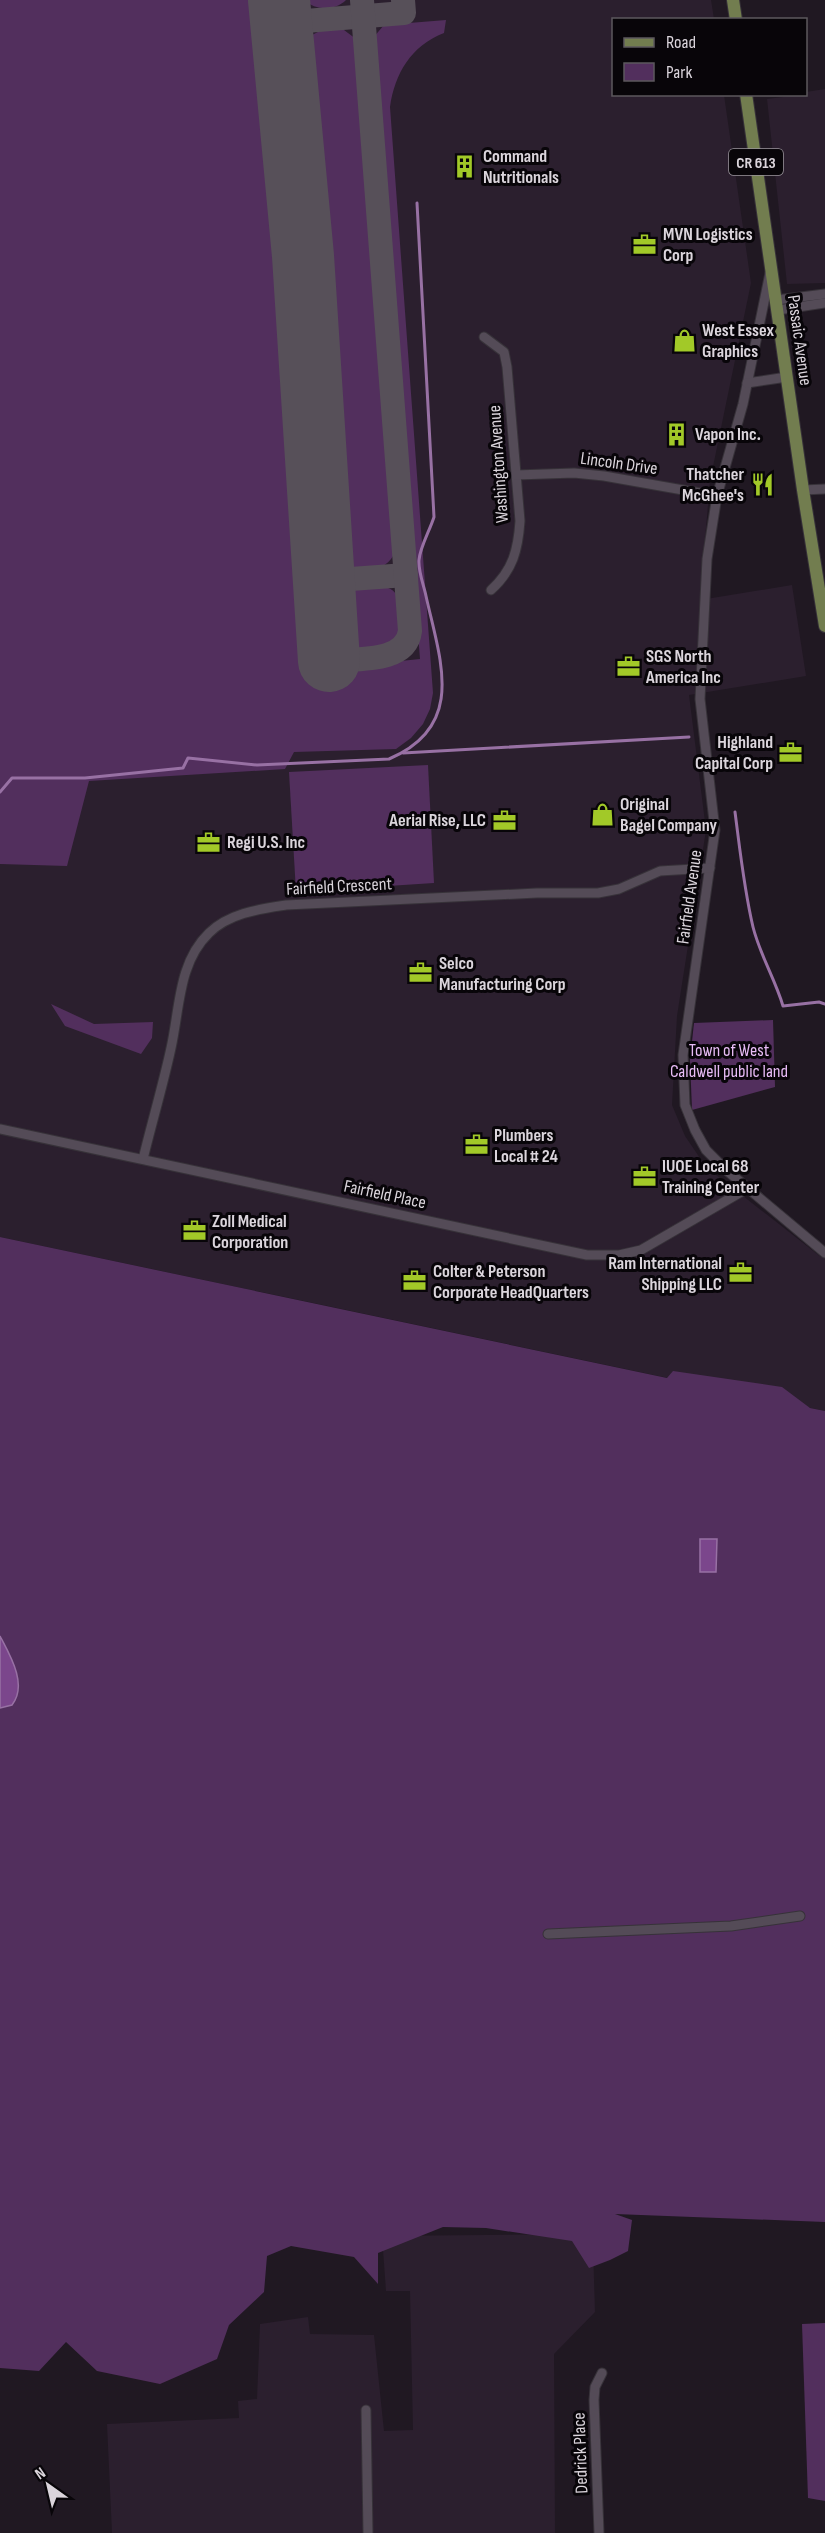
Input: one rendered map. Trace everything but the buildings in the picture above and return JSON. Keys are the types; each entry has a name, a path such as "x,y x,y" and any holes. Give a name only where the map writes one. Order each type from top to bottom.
{"main road":[{"path":"733,0 735,18"},
{"name":"Passaic Avenue","path":"746,96 825,626"}],"street":[{"name":"Fairfield Avenue","path":"771,264 747,383 717,496 707,559 700,699 715,830 683,1054 685,1105 706,1150 725,1169 825,1253"},
{"path":"777,305 825,294"},
{"path":"777,305 825,303"},
{"name":"Washington Avenue","path":"484,337 504,352 520,521 518,547 512,564 502,580 491,590"},
{"path":"747,383 787,377"},
{"name":"Lincoln Drive","path":"516,475 584,474 717,496"},
{"path":"803,490 825,489"},
{"name":"Fairfield Crescent","path":"143,1159 171,1046 182,980 210,932 237,916 286,905 537,893 598,893 619,889 660,872 710,868"},
{"name":"Fairfield Place","path":"0,1129 587,1255 619,1255 641,1250 748,1188"},
{"path":"548,1934 731,1926 800,1916"},
{"name":"Dedrick Place","path":"599,2533 594,2400 595,2387 602,2373"},
{"path":"366,2410 368,2533"}],"shaded area":[{"path":"0,0 711,0 714,18 612,18 612,96 724,96 751,283 710,481 700,600 792,585 806,676 689,695 706,830 677,1016 672,1105 685,1136 706,1167 821,1257 825,1255 825,1411 0,1237"},
{"path":"825,89 825,283 787,284 767,99 807,96 807,92"},
{"path":"700,1539 717,1539 716,1572 700,1572"},
{"path":"0,1636 16,1670 18,1688 12,1705 0,1708"},
{"path":"569,2234 593,2247 595,2312 554,2354 555,2533 112,2533 107,2424 239,2418 238,2401 257,2399 260,2324 308,2317 310,2334 374,2335 384,2431 413,2430 410,2291 386,2291 382,2236"}],"green space":[{"path":"0,0 261,0 313,670 420,659 373,38 384,25 446,20 444,33 422,45 406,62 396,83 390,107 433,693 430,709 423,724 411,738 396,749 294,752 285,769 89,781 67,866 0,864"},
{"path":"304,0 346,0 331,8 320,8"},
{"path":"324,29 344,30 356,39 395,536 394,554 389,561 378,568 364,571 350,568 345,564 337,546 300,56 308,37"},
{"path":"379,585 392,590 399,599 402,613 401,629 395,641 386,647 357,649 344,628 342,620 345,603 355,590"},
{"path":"428,765 434,883 296,892 289,772"},
{"path":"51,1004 94,1024 153,1022 152,1038 141,1054 65,1026"},
{"name":"Town of West Caldwell public land","path":"773,1020 775,1087 692,1110 690,1060 694,1023"},
{"path":"0,1237 667,1378 673,1371 782,1387 810,1408 825,1411 825,2222 615,2214 632,2220 628,2251 589,2268 572,2241 486,2228 443,2227 378,2253 378,2284 354,2257 291,2246 267,2256 264,2292 229,2325 217,2359 160,2384 97,2371 66,2342 39,2371 0,2368"},
{"path":"825,2323 825,2501 808,2498 802,2324"}],"waterway":[{"path":"0,792 12,778 85,778 183,768 188,758 257,765 389,759 414,745 430,729 439,710 442,689 437,644 419,564 421,550 434,517 417,203"},
{"path":"403,753 689,737"},
{"path":"735,812 753,927 783,1006 819,1002 825,1004"}],"taxiway":[{"path":"329,661 365,659 389,654 406,642 410,631 362,0"},
{"path":"281,23 404,13 403,0"},
{"path":"323,581 406,575"}],"runway":[{"path":"279,0 303,256 329,661"}],"place":[{"name":"Command Nutritionals","path":"465,166"},
{"name":"MVN Logistics Corp","path":"645,244"},
{"name":"West Essex Graphics","path":"684,340"},
{"name":"Vapon Inc.","path":"677,434"},
{"name":"Thatcher McGhee's","path":"762,484"},
{"name":"SGS North America Inc","path":"628,666"},
{"name":"Highland Capital Corp","path":"791,752"},
{"name":"Original Bagel Company","path":"602,814"},
{"name":"Aerial Rise, LLC","path":"504,820"},
{"name":"Regi U.S. Inc","path":"209,842"},
{"name":"Selco Manufacturing Corp","path":"421,973"},
{"name":"Plumbers Local # 24","path":"476,1145"},
{"name":"IUOE Local 68 Training Center","path":"644,1176"},
{"name":"Zoll Medical Corporation","path":"194,1231"},
{"name":"Ram International Shipping LLC","path":"740,1273"},
{"name":"Colter & Peterson Corporate HeadQuarters","path":"415,1281"}]}
